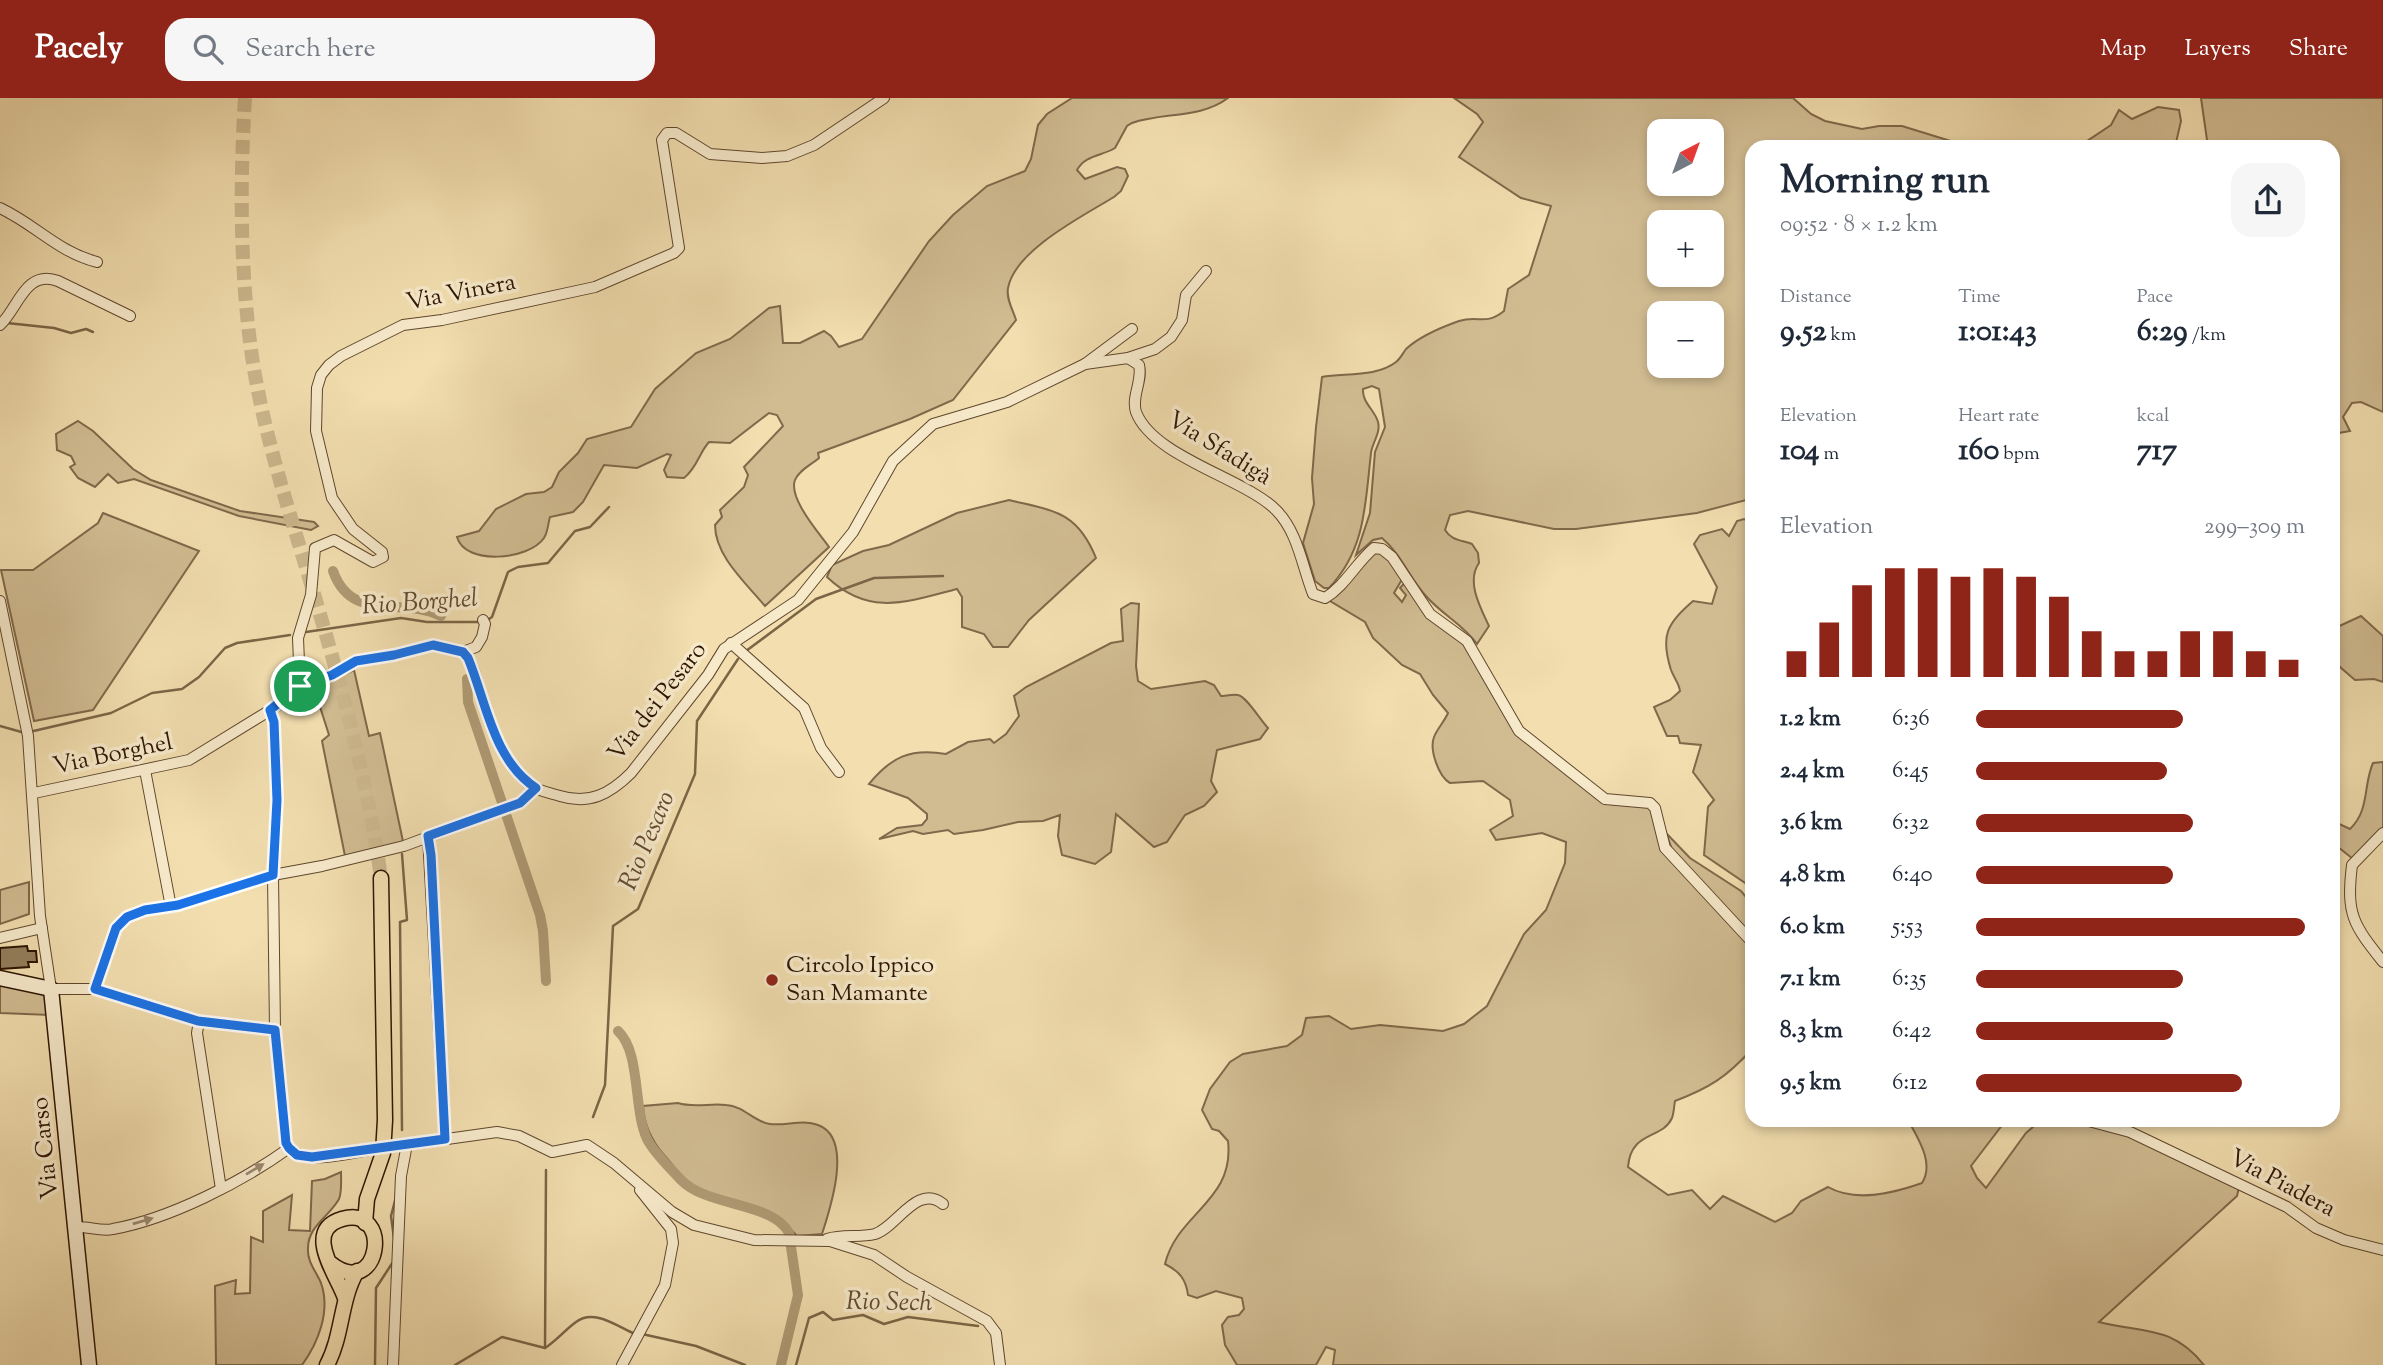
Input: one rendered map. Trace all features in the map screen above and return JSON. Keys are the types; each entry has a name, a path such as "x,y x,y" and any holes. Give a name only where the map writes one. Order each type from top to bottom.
{"main road":[{"path":"365,1223 367,1199 383,1153 385,1120 381,878"},
{"path":"345,1298 325,1256 323,1238 333,1224 350,1218 367,1199"},
{"path":"330,1263 345,1272 357,1271 370,1263 377,1247 372,1230 365,1223 350,1218"},
{"path":"327,1365 340,1329 345,1298 357,1271"}],"street":[{"name":"Via Vinera","path":"300,686 298,639 311,595 315,548 334,540 373,562 383,557 377,546 353,529 332,498 316,431 317,388 321,375 329,365 403,325 442,320 595,287 674,253 678,248 662,139 667,133 676,133 710,154 762,159 787,156 814,145 884,98"},
{"path":"0,208 27,222 63,250 97,262"},
{"path":"1085,364 1128,358 1155,349 1171,337 1182,320 1186,295 1206,271"},
{"path":"0,325 8,317 23,290 48,278 130,316"},
{"path":"731,643 798,600 853,532 893,461 933,424 1007,402 1085,364 1132,330"},
{"name":"Via Sfadigà","path":"1128,358 1139,365 1142,377 1135,409 1143,425 1187,458 1276,509 1288,525 1313,594 1325,598 1333,593 1363,557 1374,548 1382,549 1392,557 1430,614 1467,641 1519,731 1605,799 1650,803 1655,808 1665,848 1745,934"},
{"name":"Via Carso","path":"0,601 27,733 34,793 42,928 51,989 89,1365"},
{"path":"95,989 119,924 127,917 273,875 355,859 428,836 526,799 536,788 524,779 499,741 486,712 475,674 463,652 476,647 482,637 484,622"},
{"name":"Via dei Pesaro","path":"536,788 571,800 585,801 608,793 620,784 731,643 804,708 821,747 839,772"},
{"name":"Via Borghel","path":"34,793 145,771 194,758 270,710 300,686 332,675 363,659 394,655 433,645 463,652"},
{"path":"270,710 274,722 277,800 273,875 275,1030 289,1148 297,1155 312,1157 497,1132 519,1136 552,1152 587,1145 672,1212 694,1225 739,1237 778,1241 823,1240 883,1231 910,1206 925,1199 934,1198 943,1204"},
{"path":"145,771 171,906"},
{"path":"2383,833 2352,864 2349,888 2356,928 2383,962"},
{"path":"428,836 445,1139"},
{"path":"0,938 42,928"},
{"path":"0,978 51,989 95,989 198,1021 275,1030"},
{"path":"198,1021 197,1033 221,1189"},
{"name":"Via Piadera","path":"2111,1127 2130,1132 2287,1207 2316,1228 2344,1240 2383,1250"},
{"path":"393,1365 401,1176 407,1144"},
{"path":"76,1227 111,1230 145,1221 221,1189 289,1148"},
{"path":"622,1365 665,1285 673,1243 671,1229 632,1178"},
{"path":"823,1240 874,1255 907,1278 982,1316 996,1333 1000,1365"}],"shaded area":[{"path":"1072,98 1228,98 1206,109 1132,123 1127,126 1115,148 1084,161 1077,170 1085,179 1117,167 1125,169 1128,176 1121,191 1052,235 1023,260 1013,274 1008,288 1016,320 953,400 818,453 819,458 799,473 794,487 796,496 829,547 765,606 726,558 716,536 715,525 722,517 720,510 744,487 748,475 744,467 783,426 777,415 769,413 730,443 709,442 684,478 667,477 664,470 671,455 667,454 637,468 604,465 583,502 573,512 550,517 544,538 525,551 498,557 484,556 462,546 457,537 479,531 496,509 526,494 544,492 552,487 559,472 578,453 587,439 631,427 655,389 696,353 730,339 769,308 780,306 783,343 800,343 824,331 839,347 862,339 929,241 953,215 987,186 1025,171 1031,159 1038,125 1047,114"},
{"path":"1454,98 1793,98 1811,114 1825,121 1862,129 1902,126 1947,140 1745,140 1745,500 1697,513 1576,529 1554,529 1468,511 1450,515 1445,530 1447,533 1472,544 1478,553 1479,563 1475,570 1474,586 1489,626 1477,644 1425,595 1382,538 1373,540 1356,555 1370,513 1375,452 1385,427 1379,389 1372,386 1363,389 1364,398 1379,426 1371,453 1362,525 1350,558 1329,588 1324,588 1315,581 1303,543 1314,504 1312,478 1322,377 1380,370 1396,362 1411,345 1438,329 1459,321 1492,318 1504,311 1508,289 1529,275 1551,206 1521,198 1459,157 1483,122 1477,114"},
{"path":"2201,98 2383,98 2383,412 2361,402 2352,403 2343,417 2350,431 2340,433 2340,140 2207,140"},
{"path":"2158,107 2179,110 2181,121 2177,140 2088,140 2111,125 2119,110 2132,119"},
{"path":"78,421 93,431 133,469 151,480 240,511 314,522 318,526 311,530 239,516 134,479 118,483 108,474 95,487 78,478 70,467 75,464 71,456 57,450 56,434"},
{"path":"1009,500 1051,511 1072,522 1089,542 1096,558 1029,620 1008,647 993,647 984,634 962,627 962,597 957,589 905,601 873,602 843,590 827,577 832,565 863,551 889,545 957,513"},
{"path":"103,513 199,551 93,710 34,721 1,570 33,570 98,523"},
{"path":"1745,520 1745,883 1704,855 1708,807 1714,800 1693,772 1701,745 1680,743 1678,736 1667,736 1654,707 1670,700 1680,691 1666,648 1668,631 1693,601 1712,604 1717,587 1694,544 1700,535 1722,529 1729,536 1737,521"},
{"path":"1382,549 1404,576 1394,593 1402,602 1406,595 1400,588 1407,580 1428,608 1455,629 1516,726 1593,793 1650,803 1662,840 1745,934 1745,1056 1717,1081 1675,1101 1673,1116 1667,1125 1635,1147 1628,1167 1668,1195 1692,1190 1710,1209 1723,1196 1775,1222 1792,1213 1801,1201 1828,1187 1851,1195 1875,1195 1922,1183 1926,1175 1926,1159 1912,1127 2001,1127 1971,1166 1986,1188 2033,1127 2119,1129 2240,1183 2237,1196 2099,1322 2168,1337 2192,1352 2204,1365 1333,1365 1335,1350 1326,1347 1316,1365 1237,1365 1225,1345 1222,1325 1228,1317 1239,1315 1244,1309 1242,1298 1216,1291 1197,1298 1188,1295 1181,1276 1165,1264 1171,1247 1181,1232 1214,1193 1223,1178 1228,1161 1228,1141 1219,1131 1212,1129 1202,1110 1210,1089 1230,1062 1243,1054 1287,1046 1302,1035 1306,1018 1329,1016 1351,1029 1380,1025 1443,1031 1464,1024 1487,1006 1524,934 1546,910 1565,863 1566,842 1542,833 1496,840 1490,830 1513,816 1510,800 1483,781 1450,783 1446,780 1436,763 1433,742 1448,713 1420,674 1402,665 1373,638 1365,622 1325,598 1363,557"},
{"path":"1131,603 1139,604 1136,666 1138,681 1151,689 1205,681 1214,685 1221,696 1241,696 1268,728 1260,739 1217,750 1211,781 1217,792 1204,806 1185,815 1167,842 1154,847 1116,814 1111,852 1095,864 1062,855 1058,836 1060,815 1043,821 1018,822 954,834 948,830 923,834 913,831 879,839 897,828 922,825 927,819 927,814 908,798 869,784 885,767 912,754 946,754 968,742 990,739 994,743 1006,734 1019,716 1014,696 1026,687 1111,643 1123,641 1121,609"},
{"path":"2361,616 2383,636 2383,682 2374,679 2355,680 2340,667 2340,626"},
{"path":"354,670 369,736 380,733 404,846 346,861 322,741 329,735 313,685 328,682"},
{"path":"2383,762 2383,833 2370,840 2353,859 2340,849 2340,824 2350,829 2361,814 2373,763"},
{"path":"1666,833 1690,858 1741,891 1745,896 1745,928 1673,852"},
{"path":"29,882 29,914 0,924 0,890"},
{"path":"0,984 42,993 50,1015 0,1013"},
{"path":"678,1103 732,1106 764,1123 812,1123 829,1132 835,1144 837,1175 822,1234 797,1236 786,1225 762,1212 708,1194 686,1181 649,1133 643,1106"},
{"path":"341,1172 339,1199 315,1228 309,1240 309,1258 321,1283 325,1305 318,1337 308,1356 302,1365 216,1365 215,1286 236,1280 235,1294 250,1293 251,1237 263,1242 263,1211 292,1195 289,1230 310,1231 312,1181"}],"building":[{"path":"27,946 28,951 36,951 37,962 28,962 29,967 0,969 0,948"}],"waterway":[{"path":"7,323 54,328 71,333 86,329 93,332"},
{"name":"Rio Borghel","path":"486,621 492,617 508,572 518,567 548,563 575,531 590,527 609,507"},
{"path":"333,571 341,587 352,598 380,606 426,610 441,616"},
{"name":"Rio Pesaro","path":"746,651 816,599 874,578 943,576"},
{"name":"Rio Borghel","path":"306,632 401,618 427,622 480,622"},
{"name":"Rio Borghel","path":"0,726 25,733 111,713 152,693 182,689 199,677 225,648 237,643 290,635"},
{"name":"Rio Pesaro","path":"593,1117 605,1085 613,926 638,909 695,774 697,721 738,659"},
{"path":"467,679 468,702 540,915 546,981"},
{"path":"402,854 407,920 400,922 402,1130"},
{"path":"618,1031 625,1040 634,1066 643,1127 647,1139 658,1155 692,1189 769,1215 789,1233 798,1295 781,1365"},
{"name":"Rio Pesaro","path":"545,1348 546,1170"},
{"path":"394,1238 391,1216 396,1197"},
{"path":"375,1365 376,1288 393,1262"},
{"name":"Rio Sech","path":"796,1365 809,1318 823,1312 833,1320 863,1315 884,1324 908,1317 978,1326"},
{"name":"Rio Pesaro","path":"455,1365 502,1337 545,1348 583,1318 606,1320 635,1334"},
{"path":"642,1334 696,1346 745,1365"}],"tunnel":[{"path":"245,98 242,159 243,251 254,372 274,459 350,725 368,801 381,878"}],"place":[{"name":"Circolo Ippico San Mamante","path":"772,980"}],"route":[{"path":"433,645 463,652 475,674 486,712 499,741 524,779 536,788 520,803 428,836 445,1139 321,1157 297,1155 286,1143 275,1030 198,1021 95,989 116,928 127,917 145,910 178,905 273,875 277,800 274,718 270,710 300,686 332,675 342,667 363,659 394,655 433,645"}]}
